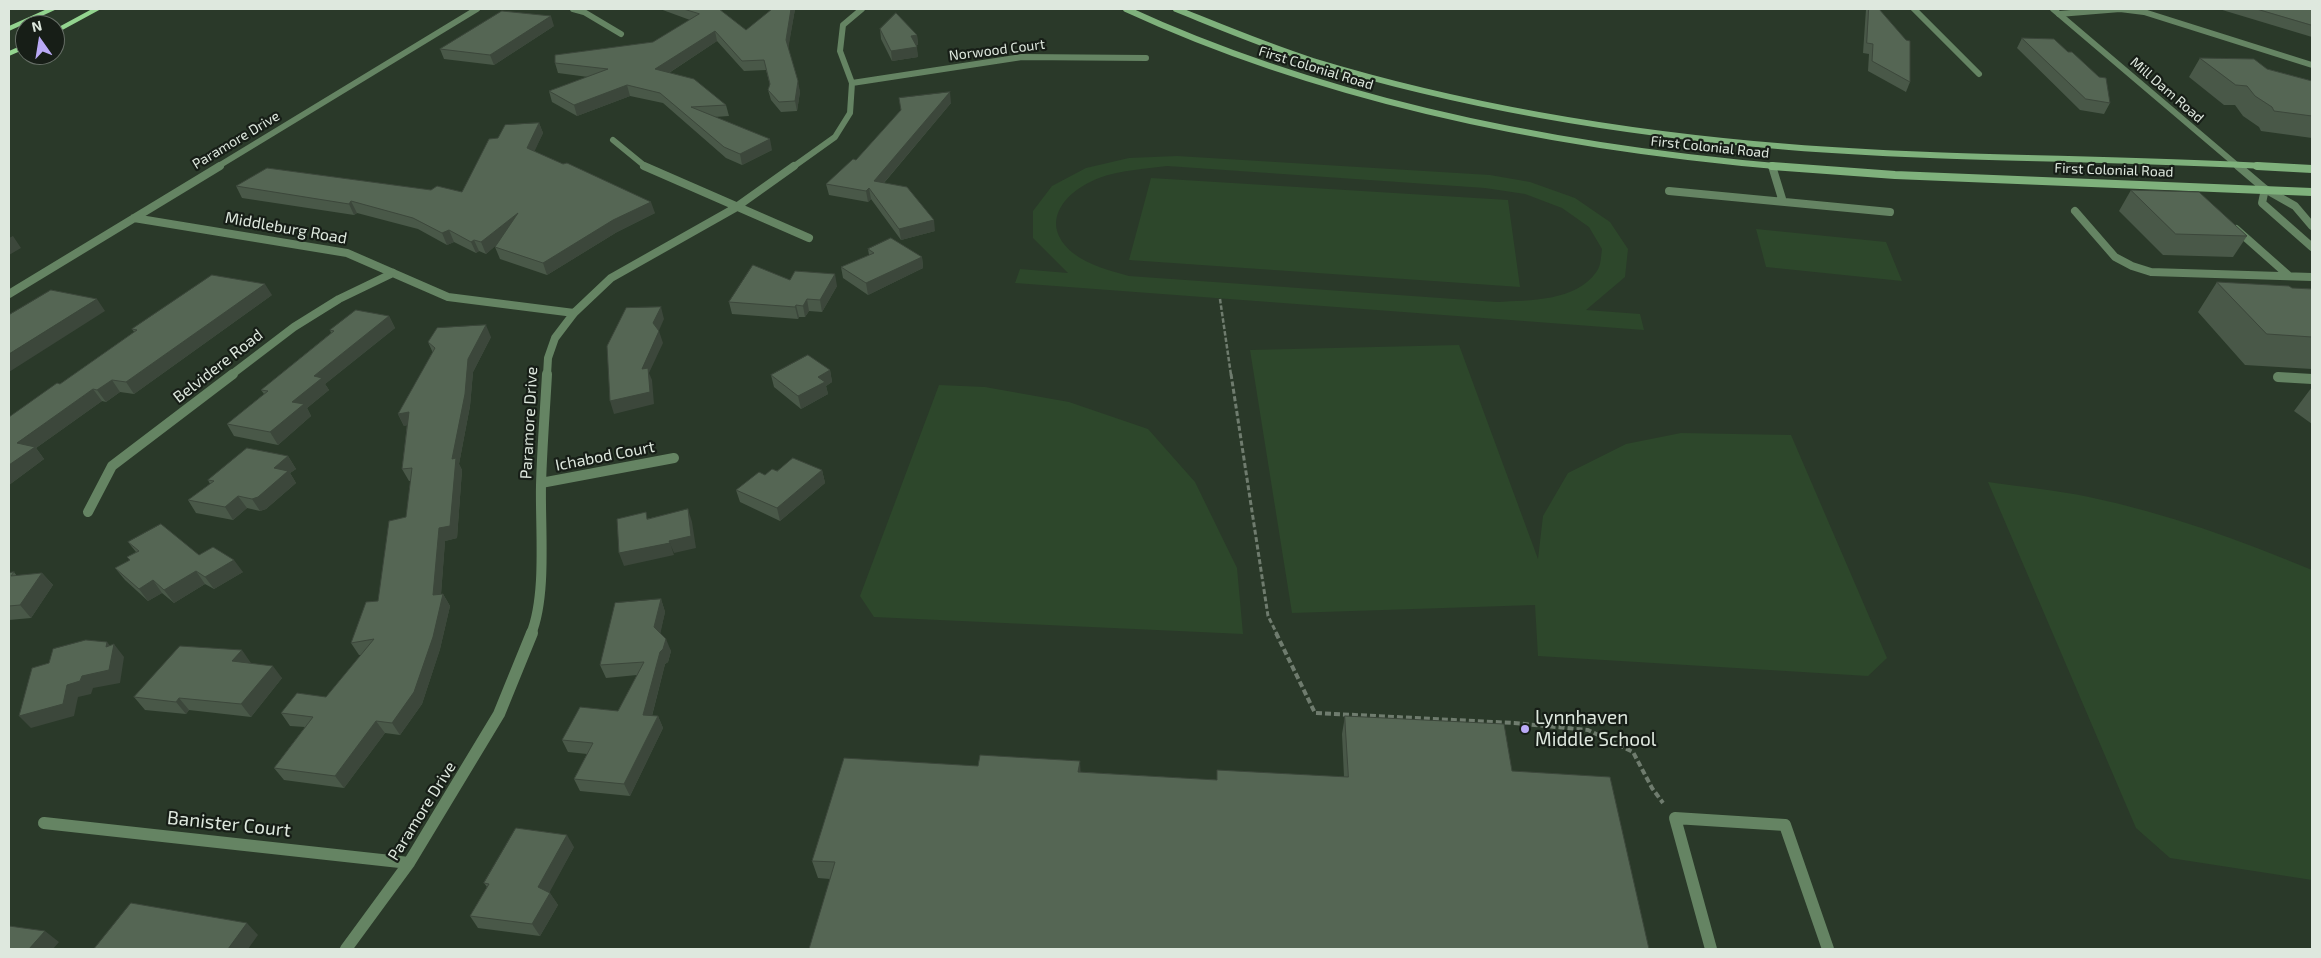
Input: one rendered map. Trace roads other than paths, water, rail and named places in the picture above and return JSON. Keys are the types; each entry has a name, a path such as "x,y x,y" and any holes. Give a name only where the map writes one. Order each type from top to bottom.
{"main road":[{"path":"9,29 53,9"},
{"path":"65,27 97,9"},
{"name":"First Colonial Road","path":"1126,9 1251,61 1363,96 1500,128 1633,151 1772,166 1929,177 2312,192"},
{"name":"First Colonial Road","path":"1176,9 1256,42 1376,78 1510,109 1642,131 1775,146 1873,152 2234,164 2312,169"}],"street":[{"name":"Paramore Drive","path":"9,294 477,9"},
{"path":"573,9 584,12 621,34"},
{"name":"Paramore Drive","path":"346,949 409,863 499,714 535,625 540,586 541,483 548,358 555,338 574,312 611,278 735,208 835,137 850,113 852,83 840,51 842,25 862,9"},
{"path":"1914,9 1979,74"},
{"name":"Mill Dam Road","path":"2053,9 2234,164 2265,189 2295,206 2312,226"},
{"path":"2059,14 2129,9 2151,14 2312,65"},
{"name":"Norwood Court","path":"852,83 1022,58 1067,56 1146,58"},
{"path":"613,140 648,168 735,208 809,238"},
{"path":"1772,166 1783,202"},
{"path":"2265,189 2262,203 2312,247"},
{"path":"1670,191 1890,212"},
{"path":"2076,211 2115,256 2132,266 2151,272 2312,277"},
{"name":"Middleburg Road","path":"134,218 347,252 448,297 574,312"},
{"path":"2232,226 2288,275"},
{"name":"Belvidere Road","path":"88,512 112,466 294,327 339,299 393,273"},
{"path":"2278,377 2312,379"},
{"name":"Ichabod Court","path":"541,483 674,458"},
{"path":"1711,949 1675,818 1785,826 1828,949"},
{"name":"Banister Court","path":"44,823 409,863"}],"place":[{"name":"Lynnhaven Middle School","path":"1525,729"}]}
